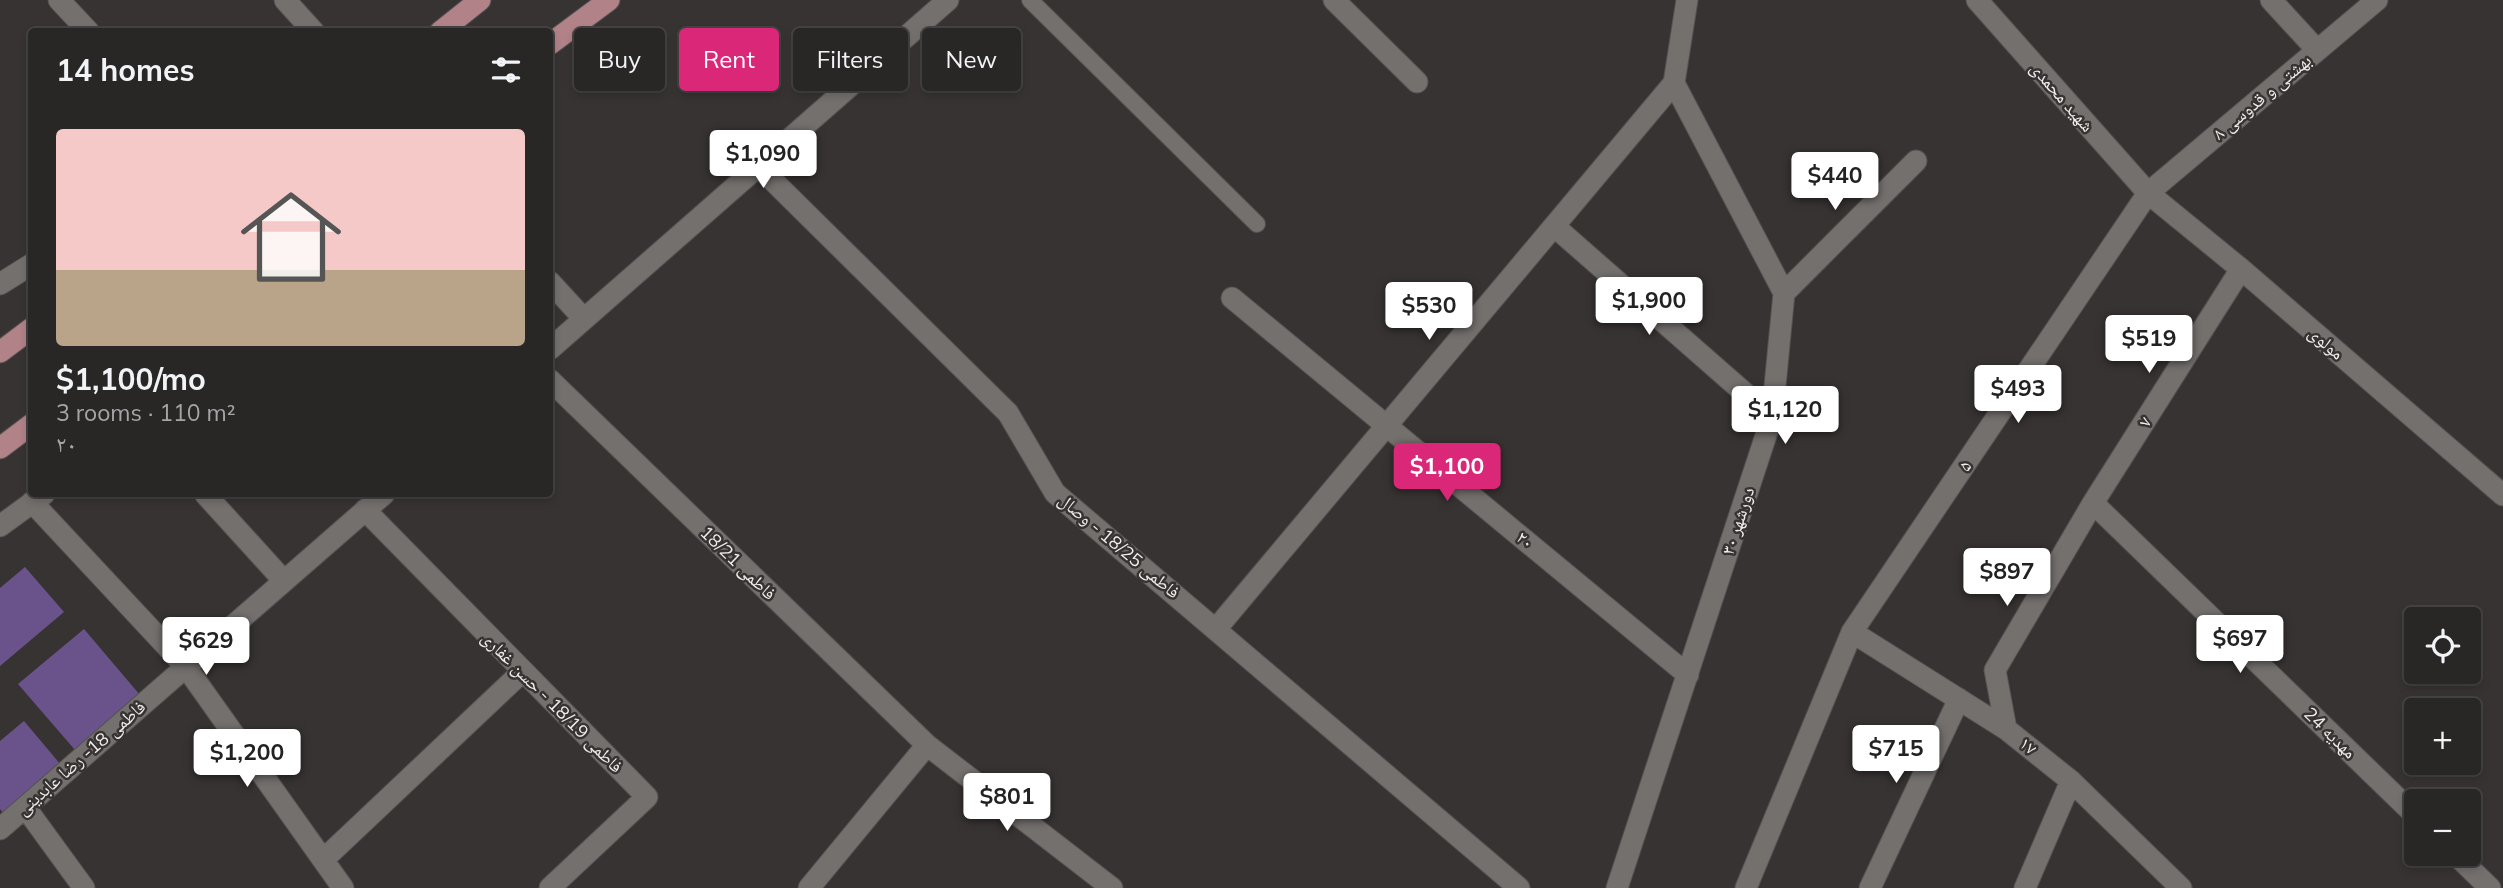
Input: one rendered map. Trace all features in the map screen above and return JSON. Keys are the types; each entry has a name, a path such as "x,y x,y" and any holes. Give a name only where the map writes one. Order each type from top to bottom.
{"main road":[{"path":"445,28 480,0"},
{"path":"553,42 609,0"},
{"path":"0,352 28,331"},
{"path":"0,448 28,427"}],"street":[{"path":"59,0 85,28"},
{"path":"285,0 310,28"},
{"path":"1334,0 1417,82"},
{"path":"1216,629 1674,83 1687,0"},
{"name":"شهید محمدی","path":"1977,0 2147,193"},
{"path":"2271,0 2317,50"},
{"name":"بهشتی و قدوسی ۸","path":"2147,193 2376,0"},
{"path":"553,346 758,166 933,4"},
{"path":"1674,83 1784,293 1916,160"},
{"name":"فاطمی 18/25 - وصال","path":"758,166 1008,413 1055,493 1520,888"},
{"name":"مولوی","path":"2147,193 2241,269 2503,495"},
{"name":"۵","path":"1746,888 1852,632 2147,193"},
{"path":"1554,226 1772,417"},
{"path":"0,284 28,266"},
{"name":"۷","path":"2006,729 1995,670 2093,503 2241,269"},
{"path":"553,285 584,319"},
{"name":"دورشهر ۳۰","path":"1618,888 1772,417 1784,293"},
{"name":"۲۰","path":"1232,298 1688,675"},
{"name":"فاطمی 18/21","path":"553,383 926,746 1112,888"},
{"path":"208,497 284,581"},
{"name":"فاطمی 18- رضا عابدینی","path":"0,829 380,497"},
{"path":"0,526 38,498 186,667 343,888"},
{"name":"مهدیه 24","path":"2093,503 2404,804"},
{"name":"فاطمی 18/19 - حسن غفاری","path":"365,510 647,797 550,888"},
{"name":"۱۷","path":"1852,632 2006,729 2071,781 2181,888"},
{"path":"323,860 522,672"},
{"path":"1871,888 1959,699"},
{"path":"809,888 926,746"},
{"path":"2025,888 2071,781"},
{"path":"25,807 84,888"},
{"path":"2467,866 2490,888"}],"lane":[{"path":"1030,0 1256,224"}],"building":[{"path":"25,567 64,612 0,666 0,588"},
{"path":"84,629 140,695 75,750 18,684"},
{"path":"24,721 61,765 4,814 0,809 0,741"}]}
